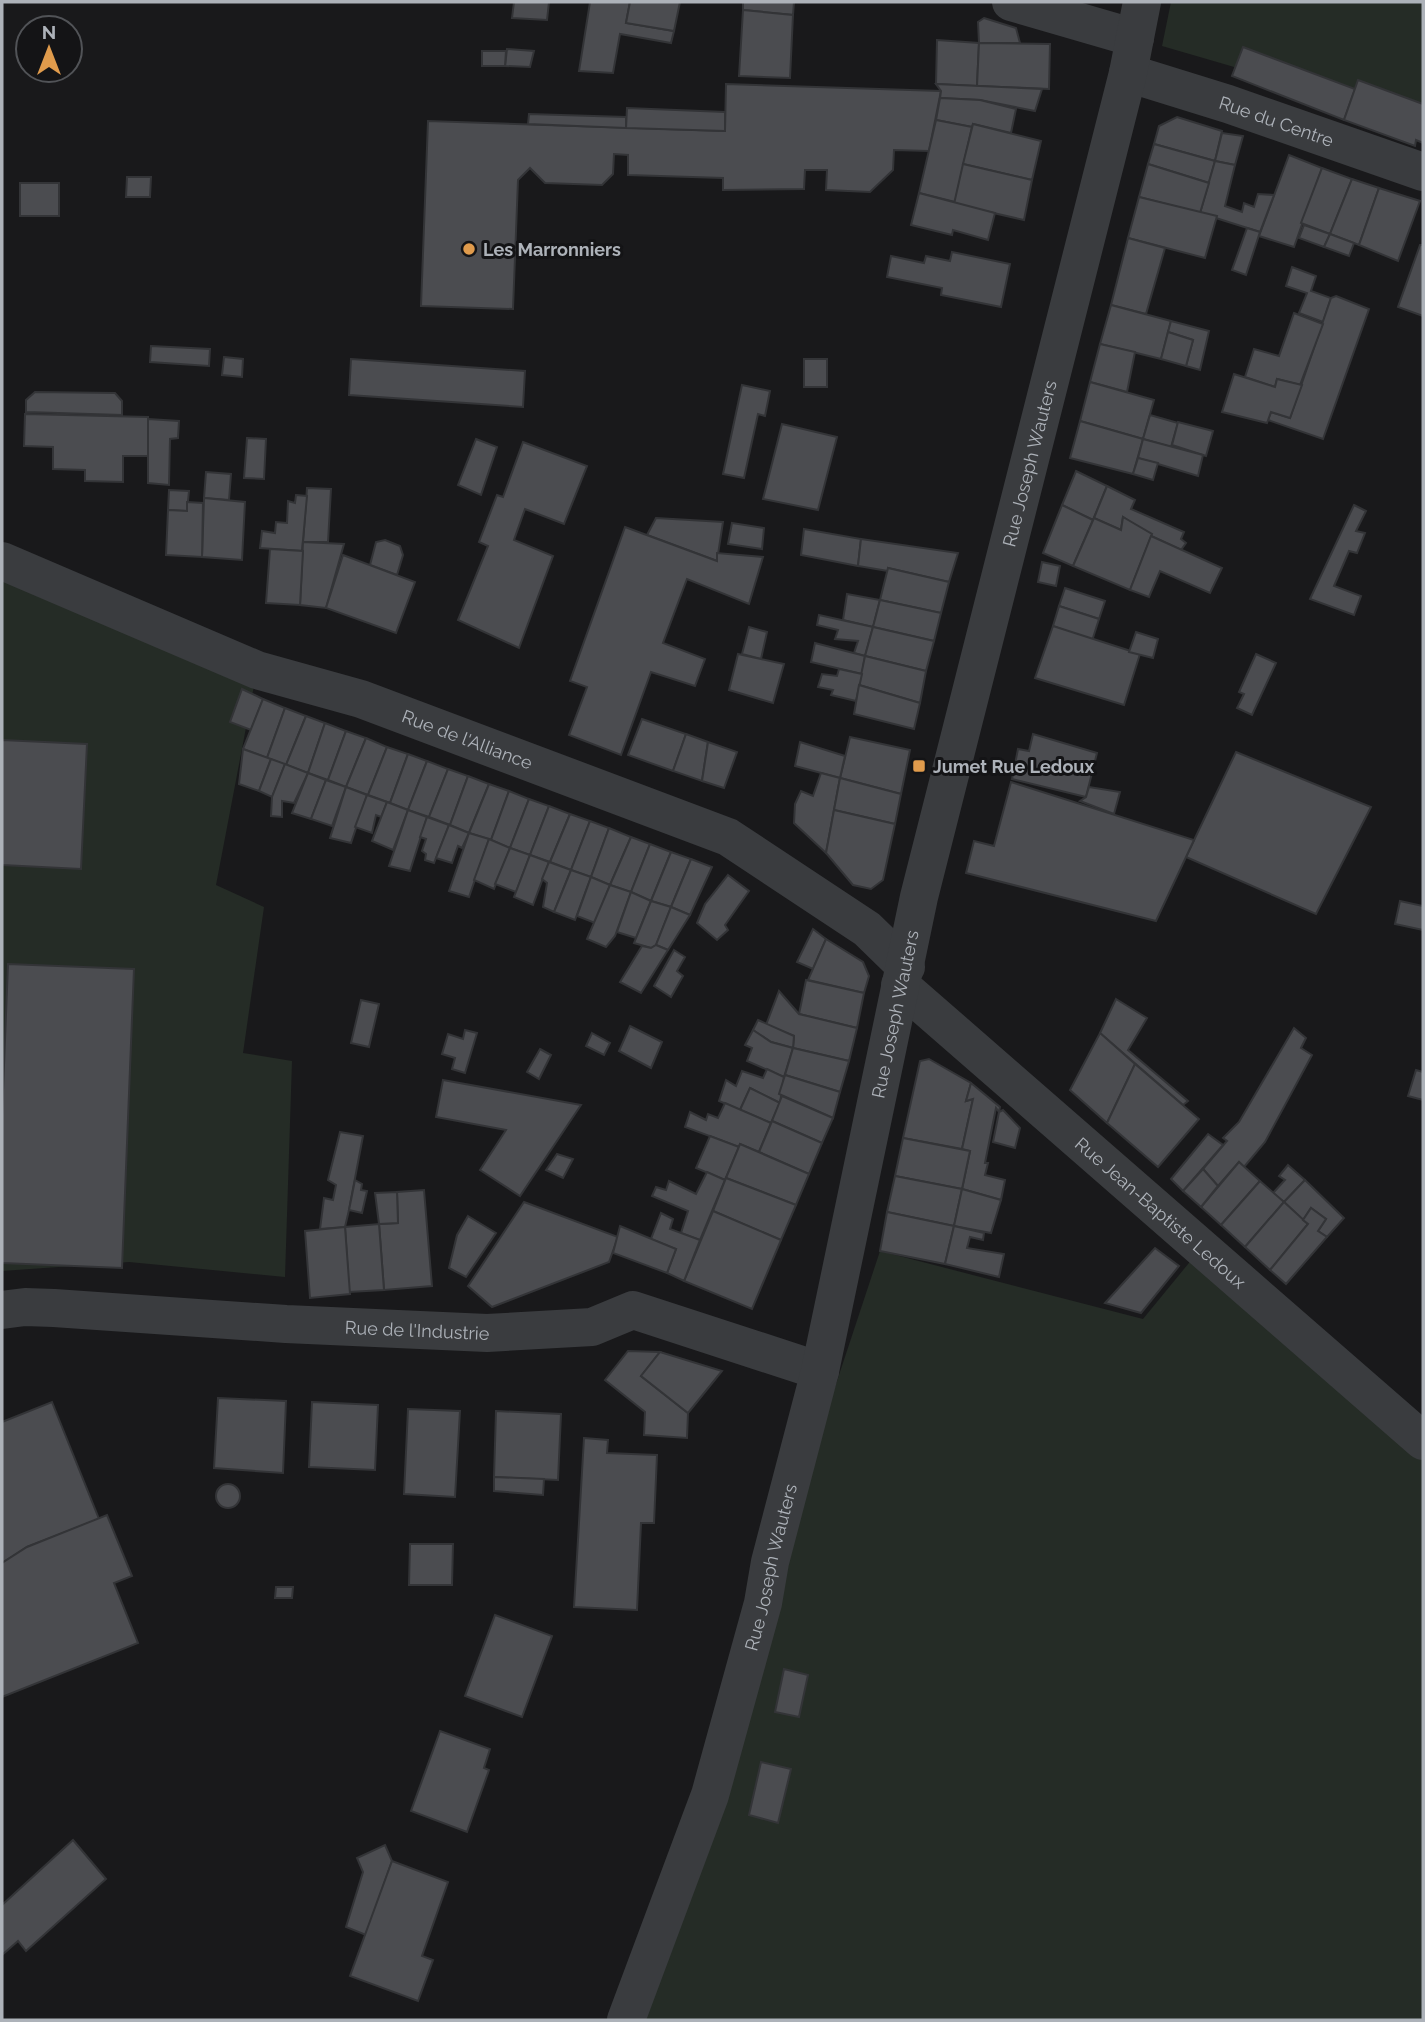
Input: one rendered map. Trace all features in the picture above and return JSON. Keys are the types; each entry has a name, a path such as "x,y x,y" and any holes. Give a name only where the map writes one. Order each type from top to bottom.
{"street":[{"name":"Rue du Centre","path":"1011,2 1237,107 1423,172"},
{"name":"Rue Joseph Wauters","path":"626,2020 726,1744 820,1371 919,897 1131,56 1142,2"},
{"name":"Rue de l'Alliance","path":"2,561 257,670 360,699 728,837 867,929 903,976"},
{"name":"Rue Jean-Baptiste Ledoux","path":"903,976 1423,1441"},
{"name":"Rue de l'Industrie","path":"2,1310 44,1308 487,1333 592,1327 633,1310 820,1371"}],"shaded area":[{"path":"1171,2 1423,2 1423,104 1358,81 1351,101 1162,46"},
{"path":"2,570 257,670 216,885 264,907 243,1053 292,1061 285,1277 129,1262 2,1271"},
{"path":"880,1251 1143,1319 1193,1258 1423,1447 1423,2020 626,2019"}],"building":[{"path":"514,2 549,2 547,20 512,18"},
{"path":"590,2 630,2 626,23 674,31 671,43 620,34 613,73 579,71"},
{"path":"630,2 680,2 674,31 626,23"},
{"path":"743,2 794,2 793,15 743,10"},
{"path":"743,10 793,15 790,78 739,76"},
{"path":"984,18 1016,28 1020,43 979,43 978,22"},
{"path":"937,40 979,43 977,86 936,84"},
{"path":"979,43 1050,44 1049,89 977,86"},
{"path":"1243,47 1355,89 1344,120 1232,76"},
{"path":"507,49 534,51 530,67 505,66"},
{"path":"482,51 506,51 505,66 482,66"},
{"path":"1358,80 1423,104 1423,143 1416,140 1415,146 1344,120"},
{"name":"Les Marronniers","path":"726,84 941,91 929,151 894,150 893,170 870,192 826,190 827,170 805,170 804,189 723,190 723,178 628,175 628,155 614,154 613,174 602,185 545,183 530,168 518,180 513,309 421,306 428,121 725,131"},
{"path":"936,84 1042,89 1035,111 980,100 940,98 941,91"},
{"path":"940,98 980,100 1016,109 1011,133 973,124 972,127 936,120"},
{"path":"627,108 725,112 725,131 626,128"},
{"path":"529,114 626,117 626,128 528,124"},
{"path":"1177,117 1222,131 1215,161 1154,144 1159,126"},
{"path":"936,120 972,127 955,202 919,193"},
{"path":"973,124 1041,141 1032,180 963,164"},
{"path":"1222,133 1243,136 1235,165 1215,161"},
{"path":"1154,144 1215,161 1209,183 1148,164"},
{"path":"1289,155 1322,168 1294,247 1259,236"},
{"path":"1215,161 1235,165 1225,206 1242,212 1244,203 1254,207 1258,194 1274,195 1260,232 1200,213"},
{"path":"963,164 1032,180 1024,220 954,204"},
{"path":"1148,164 1209,183 1200,213 1139,197"},
{"path":"1322,168 1352,179 1330,234 1301,223"},
{"path":"127,177 151,177 150,197 126,197"},
{"path":"1352,179 1379,188 1359,245 1330,234"},
{"path":"20,183 59,183 59,216 20,216"},
{"path":"1379,188 1420,201 1398,261 1359,245"},
{"path":"919,193 995,213 988,240 953,230 952,235 911,225"},
{"path":"1139,197 1217,216 1205,258 1128,238"},
{"path":"1304,225 1330,234 1324,247 1299,238"},
{"path":"1247,228 1260,232 1246,275 1232,270"},
{"path":"1330,234 1354,243 1349,256 1324,247"},
{"path":"1128,238 1165,248 1146,314 1111,305"},
{"path":"1420,245 1423,245 1423,316 1398,307"},
{"path":"952,252 1010,264 1001,307 941,295 942,288 887,277 891,256 924,263 926,256 950,261"},
{"path":"1292,267 1316,276 1311,291 1331,298 1323,322 1299,313 1307,293 1286,286"},
{"path":"1336,296 1369,309 1323,439 1268,420 1271,412 1290,418 1331,298"},
{"path":"1111,305 1171,321 1161,359 1100,344"},
{"path":"1294,313 1323,324 1300,385 1277,379 1275,387 1245,377 1254,349 1279,356"},
{"path":"1171,321 1209,331 1200,370 1186,366 1193,340 1168,332"},
{"path":"1168,332 1193,340 1186,366 1161,359"},
{"path":"1100,344 1135,352 1127,392 1090,382"},
{"path":"151,346 210,349 209,366 150,362"},
{"path":"224,357 243,359 242,377 222,375"},
{"path":"351,359 525,371 523,407 349,395"},
{"path":"804,359 827,359 827,387 804,387"},
{"path":"1234,374 1275,387 1277,379 1302,385 1290,418 1271,412 1267,423 1222,412"},
{"path":"1090,382 1154,400 1143,439 1080,421"},
{"path":"742,385 770,391 765,416 758,414 744,478 723,474"},
{"path":"35,392 115,393 122,401 122,415 26,412 26,400"},
{"path":"25,414 148,417 148,456 123,456 123,482 85,481 85,470 53,469 53,447 24,446"},
{"path":"1150,415 1178,423 1171,447 1143,439"},
{"path":"148,419 179,421 178,438 170,439 169,485 148,483"},
{"path":"1080,421 1143,439 1133,474 1070,458"},
{"path":"1178,422 1213,431 1206,456 1172,445"},
{"path":"782,424 837,437 818,510 763,499"},
{"path":"247,438 266,439 264,479 244,478"},
{"path":"476,439 497,447 481,495 458,485"},
{"path":"1143,439 1203,455 1198,476 1138,458"},
{"path":"523,442 587,466 564,524 525,509 514,540 553,556 519,648 458,620 488,546 479,542 497,495 503,497"},
{"path":"1138,458 1158,463 1153,480 1133,474"},
{"path":"1076,471 1107,486 1093,520 1062,505"},
{"path":"206,472 231,474 229,500 204,498"},
{"path":"1107,486 1135,500 1131,509 1184,532 1181,539 1186,543 1181,550 1151,536 1123,517 1121,530 1094,518"},
{"path":"307,488 331,489 328,542 303,542"},
{"path":"169,490 189,491 187,511 168,510"},
{"path":"296,495 307,496 302,551 260,548 262,531 275,533 276,522 287,523 288,501 295,503"},
{"path":"204,498 245,502 242,560 202,557"},
{"path":"187,502 203,503 202,557 166,555 168,510 187,511"},
{"path":"1062,505 1093,520 1073,566 1043,553"},
{"path":"1354,505 1366,511 1356,531 1365,533 1357,553 1349,551 1334,586 1361,596 1354,615 1310,599"},
{"path":"1123,517 1152,534 1130,590 1073,566 1094,518 1121,530"},
{"path":"656,518 723,522 717,561 647,535"},
{"path":"732,523 764,528 762,549 728,544"},
{"path":"625,527 717,561 717,553 763,557 749,604 687,579 663,643 705,659 695,686 651,672 621,755 569,735 587,687 570,681"},
{"path":"804,529 861,539 858,566 801,555"},
{"path":"1151,536 1222,568 1210,593 1160,571 1149,597 1130,590"},
{"path":"861,539 958,553 949,582 888,568 888,571 858,566"},
{"path":"385,540 400,546 403,555 397,575 370,565 376,542"},
{"path":"303,542 344,544 326,608 300,605"},
{"path":"270,549 303,551 300,605 266,603"},
{"path":"343,555 415,582 396,633 326,608"},
{"path":"1042,562 1060,566 1056,586 1038,582"},
{"path":"888,568 949,582 941,613 880,600"},
{"path":"1065,588 1105,601 1099,619 1059,606"},
{"path":"847,594 880,600 873,627 843,620"},
{"path":"880,600 941,613 934,641 873,627"},
{"path":"1059,606 1099,619 1092,641 1053,626"},
{"path":"819,615 873,627 865,656 854,653 858,641 835,639 838,630 817,625"},
{"path":"1053,626 1140,654 1124,705 1035,678"},
{"path":"749,627 767,632 761,659 742,654"},
{"path":"873,627 934,641 926,671 865,656"},
{"path":"1136,632 1158,639 1153,658 1129,652"},
{"path":"815,643 865,656 862,674 811,662"},
{"path":"738,654 784,664 773,703 729,690"},
{"path":"1256,654 1276,663 1252,715 1237,708 1244,694 1239,692"},
{"path":"865,656 926,671 920,703 859,685"},
{"path":"839,669 862,674 856,701 831,695 833,690 818,687 822,674 837,676"},
{"path":"859,685 920,703 914,729 854,714"},
{"path":"242,689 263,699 251,730 230,722"},
{"path":"263,699 285,708 267,758 243,749"},
{"path":"285,708 306,716 286,765 267,758"},
{"path":"306,716 325,723 308,773 286,765"},
{"path":"642,719 686,734 673,771 628,755"},
{"path":"325,723 346,731 328,780 308,773"},
{"path":"346,731 366,738 346,787 328,780"},
{"path":"686,734 708,742 702,781 673,771"},
{"path":"1033,734 1097,753 1086,797 1012,779 1018,749 1029,751"},
{"path":"850,737 910,750 901,794 840,778"},
{"path":"366,738 387,747 368,795 346,787"},
{"path":"2,740 87,744 81,869 2,865"},
{"path":"708,742 737,752 724,788 702,781"},
{"path":"800,742 845,756 840,778 795,766"},
{"path":"387,747 408,754 390,803 368,795"},
{"path":"243,749 271,759 259,791 239,784"},
{"path":"1236,752 1371,807 1316,914 1186,857"},
{"path":"408,754 427,761 408,810 390,803"},
{"path":"271,759 285,764 272,797 259,791"},
{"path":"427,761 448,769 429,817 408,810"},
{"path":"285,764 308,773 294,803 282,801 282,817 271,816 272,797"},
{"path":"448,769 468,776 450,825 429,817"},
{"path":"308,773 326,780 311,819 292,813"},
{"path":"821,773 840,778 826,853 794,823 795,804 801,791 813,796"},
{"path":"468,776 489,784 469,833 450,825"},
{"path":"840,778 901,794 895,824 834,810"},
{"path":"326,780 346,787 332,826 311,819"},
{"path":"1011,782 1194,840 1156,921 966,873 974,841 994,846"},
{"path":"489,784 509,791 491,840 469,833"},
{"path":"346,787 367,795 351,843 330,838"},
{"path":"1089,787 1120,792 1114,814 1080,801 1086,797"},
{"path":"509,791 529,799 510,848 491,840"},
{"path":"367,795 387,802 381,817 376,815 372,833 355,827"},
{"path":"529,799 549,806 530,855 510,848"},
{"path":"387,802 408,810 393,850 372,841"},
{"path":"549,806 570,814 550,862 530,855"},
{"path":"408,810 427,817 410,871 389,866"},
{"path":"834,810 895,824 883,880 871,889 853,885 826,853"},
{"path":"570,814 590,821 571,870 550,862"},
{"path":"427,817 449,825 434,863 425,860 426,854 422,851 426,839 420,837"},
{"path":"590,821 609,828 591,877 571,870"},
{"path":"449,825 469,833 462,848 458,846 452,863 436,858"},
{"path":"609,828 631,837 610,885 591,877"},
{"path":"469,833 489,839 469,897 449,891"},
{"path":"631,837 650,844 631,892 610,885"},
{"path":"489,839 510,848 494,889 474,880"},
{"path":"650,844 671,852 651,901 631,892"},
{"path":"510,848 530,855 516,892 495,884"},
{"path":"671,852 691,859 671,907 651,901"},
{"path":"530,855 549,862 533,905 514,897"},
{"path":"691,859 712,867 690,915 671,907"},
{"path":"549,862 571,870 554,912 543,907 547,883 542,879"},
{"path":"571,870 591,877 575,920 554,912"},
{"path":"728,875 749,891 725,925 728,930 717,940 697,923 705,904"},
{"path":"591,877 610,885 595,923 577,916"},
{"path":"610,885 631,892 615,936 606,947 587,939"},
{"path":"631,892 651,901 636,938 617,932"},
{"path":"651,901 671,907 656,945 651,948 634,943"},
{"path":"1400,901 1423,906 1423,930 1395,924"},
{"path":"671,907 690,915 668,950 656,945"},
{"path":"813,929 826,939 813,969 797,962"},
{"path":"826,939 863,962 869,976 864,993 808,980"},
{"path":"656,945 668,950 641,993 620,982 642,946 651,948"},
{"path":"674,950 685,957 677,971 683,976 671,997 654,986"},
{"path":"8,964 134,969 122,1268 2,1263 2,1115"},
{"path":"806,980 864,993 857,1028 799,1014"},
{"path":"779,991 799,1014 857,1028 849,1061 793,1048 794,1036 766,1025"},
{"path":"1116,999 1147,1018 1128,1050 1188,1101 1183,1105 1100,1033"},
{"path":"361,1000 379,1004 369,1047 351,1043"},
{"path":"758,1020 794,1036 793,1048 771,1042 753,1030"},
{"path":"630,1026 662,1042 651,1068 619,1051"},
{"path":"1294,1028 1306,1038 1301,1048 1312,1055 1265,1142 1244,1167 1239,1162 1218,1186 1203,1169 1227,1141 1223,1138 1239,1122"},
{"path":"465,1030 477,1033 465,1073 452,1069 455,1058 442,1054 448,1034 463,1039"},
{"path":"753,1030 771,1042 793,1048 784,1077 747,1061 752,1048 745,1045"},
{"path":"592,1033 610,1043 604,1055 586,1046"},
{"path":"1100,1033 1135,1064 1107,1123 1070,1090"},
{"path":"793,1048 849,1061 840,1092 785,1075"},
{"path":"540,1049 551,1055 539,1079 527,1072"},
{"path":"929,1059 971,1083 966,1101 973,1099 962,1149 903,1138 920,1061"},
{"path":"1135,1064 1199,1119 1158,1167 1107,1123"},
{"path":"767,1069 784,1077 780,1103 750,1088 740,1110 719,1101 726,1080 736,1086 742,1071 763,1078"},
{"path":"1416,1070 1423,1072 1423,1100 1408,1096"},
{"path":"785,1075 840,1092 833,1118 779,1094"},
{"path":"443,1080 581,1105 520,1196 480,1170 506,1130 436,1117"},
{"path":"971,1083 1000,1107 999,1112 996,1108 985,1175 1005,1180 1001,1200 962,1189 970,1151 962,1149 973,1099 966,1101"},
{"path":"750,1088 780,1103 771,1123 740,1110"},
{"path":"782,1096 833,1118 822,1143 772,1121"},
{"path":"725,1103 771,1123 759,1152 685,1127 690,1112 706,1120 708,1114 718,1118"},
{"path":"1003,1110 1020,1128 1015,1148 993,1142 999,1112"},
{"path":"772,1121 822,1143 809,1174 759,1152"},
{"path":"340,1132 363,1136 349,1210 345,1227 320,1229 324,1198 333,1200 336,1185 328,1180"},
{"path":"1208,1134 1223,1145 1183,1191 1171,1179"},
{"path":"710,1136 739,1147 725,1180 696,1168"},
{"path":"903,1138 970,1151 962,1189 895,1176"},
{"path":"740,1144 809,1174 796,1205 726,1178"},
{"path":"557,1154 573,1159 563,1178 546,1170"},
{"path":"1239,1162 1260,1181 1221,1225 1201,1207"},
{"path":"1288,1165 1305,1180 1284,1202 1273,1193 1285,1180 1279,1176"},
{"path":"1203,1169 1218,1186 1201,1207 1183,1191"},
{"path":"707,1172 725,1180 700,1240 681,1233 688,1211 652,1196 656,1187 666,1190 669,1181 696,1194"},
{"path":"895,1176 962,1189 954,1226 887,1212"},
{"path":"726,1178 796,1205 781,1240 713,1211"},
{"path":"355,1180 362,1184 361,1190 367,1191 362,1213 349,1210"},
{"path":"1305,1180 1344,1218 1327,1237 1318,1231 1326,1219 1311,1208 1303,1220 1284,1202"},
{"path":"1260,1181 1284,1202 1245,1247 1221,1225"},
{"path":"962,1189 1001,1200 991,1233 954,1226"},
{"path":"424,1190 432,1286 384,1290 379,1224 398,1223 397,1192"},
{"path":"397,1192 398,1223 379,1224 375,1193"},
{"path":"524,1202 618,1237 609,1262 492,1307 468,1286"},
{"path":"1284,1202 1308,1224 1270,1270 1245,1247"},
{"path":"1311,1208 1326,1219 1318,1231 1327,1237 1286,1284 1270,1270 1308,1224 1303,1220"},
{"path":"713,1211 781,1240 752,1309 684,1281"},
{"path":"887,1212 954,1226 945,1264 880,1251"},
{"path":"661,1213 673,1219 670,1229 700,1240 684,1281 667,1273 676,1249 651,1239"},
{"path":"468,1216 496,1233 466,1277 449,1268 457,1235"},
{"path":"379,1224 384,1290 349,1292 345,1227"},
{"path":"620,1226 676,1249 667,1273 613,1253"},
{"path":"954,1226 984,1233 983,1240 970,1237 967,1248 1004,1254 999,1277 945,1264"},
{"path":"345,1227 350,1294 310,1298 305,1231"},
{"path":"1155,1248 1179,1266 1141,1313 1105,1303"},
{"path":"628,1351 660,1352 641,1376 688,1413 687,1438 644,1435 645,1412 605,1380"},
{"path":"660,1352 722,1371 688,1413 641,1376"},
{"path":"218,1398 286,1401 283,1473 214,1468"},
{"path":"52,1402 99,1519 27,1547 2,1563 2,1422"},
{"path":"312,1402 378,1405 375,1470 309,1467"},
{"path":"408,1409 460,1411 455,1497 404,1494"},
{"path":"496,1411 561,1414 558,1480 494,1477"},
{"path":"584,1438 608,1440 607,1453 657,1455 654,1523 641,1523 637,1610 574,1607"},
{"path":"494,1477 544,1479 543,1495 494,1491"},
{"path":"228,1484 237,1487 240,1496 237,1505 228,1508 219,1505 216,1496 219,1487"},
{"path":"107,1515 132,1576 114,1583 138,1643 2,1697 2,1563 27,1547"},
{"path":"410,1544 453,1544 452,1585 409,1585"},
{"path":"276,1587 293,1587 292,1598 275,1598"},
{"path":"495,1615 552,1636 522,1717 465,1696"},
{"path":"784,1669 808,1675 799,1717 775,1712"},
{"path":"440,1731 490,1749 484,1768 489,1770 467,1832 411,1811"},
{"path":"761,1762 791,1769 778,1823 749,1815"},
{"path":"73,1840 106,1879 26,1951 18,1941 2,1955 2,1905"},
{"path":"385,1845 392,1861 366,1935 346,1927 363,1872 357,1858"},
{"path":"392,1861 448,1882 422,1956 433,1960 418,2001 350,1976"}],"place":[{"name":"Les Marronniers","path":"469,249"},
{"name":"Jumet Rue Ledoux","path":"919,766"}]}
